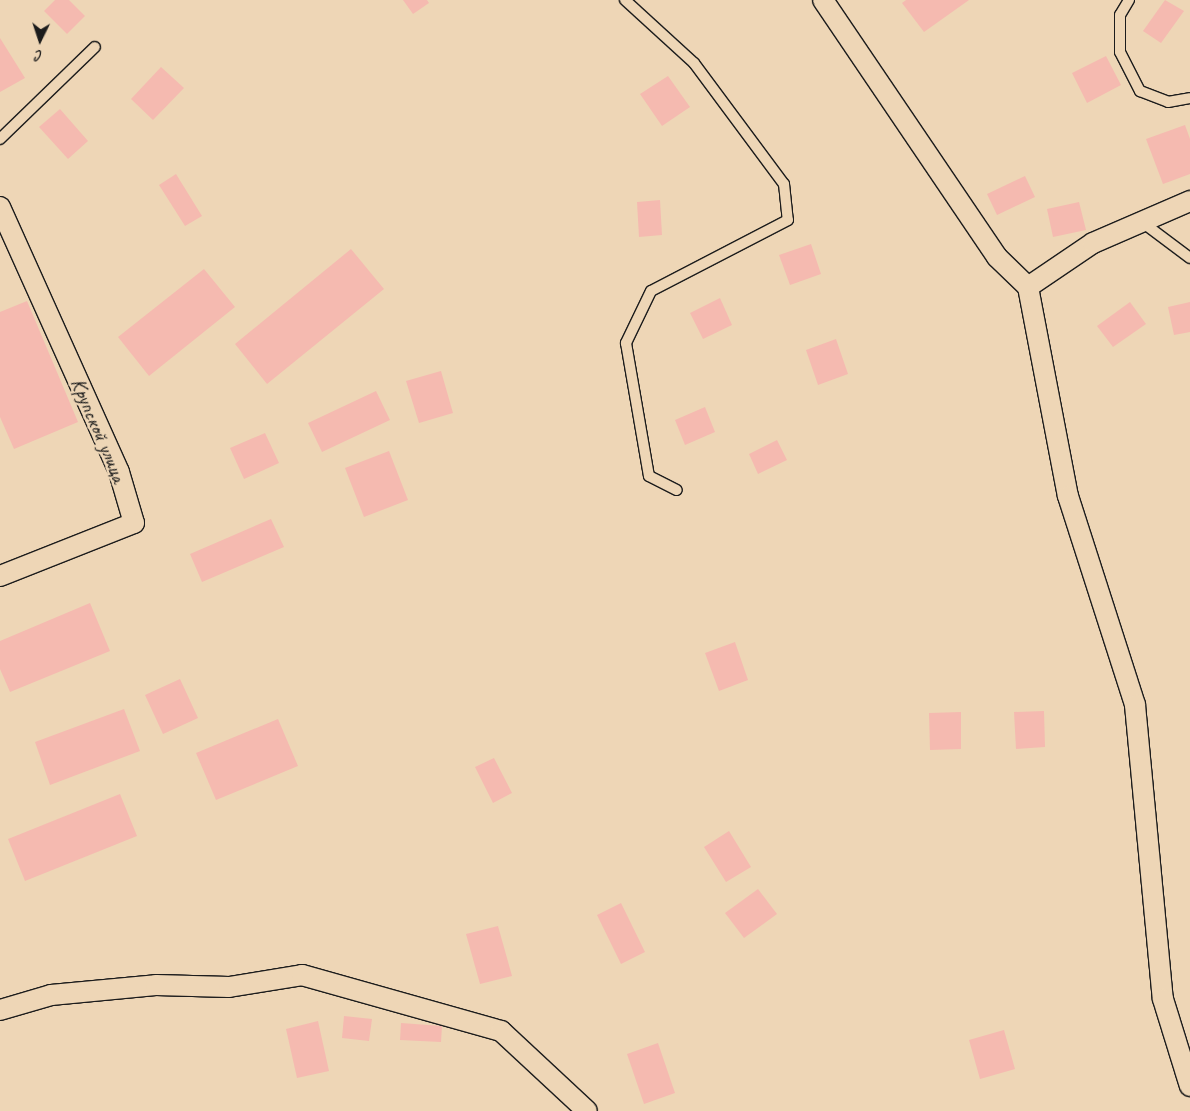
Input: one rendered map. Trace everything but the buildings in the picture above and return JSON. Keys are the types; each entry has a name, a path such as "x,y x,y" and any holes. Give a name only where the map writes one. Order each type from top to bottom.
{"street":[{"path":"824,0 997,257 1028,287 1068,496 1135,705 1163,999 1190,1086"},
{"path":"1028,287 1093,243 1190,201"},
{"name":"Крупской улица","path":"0,207 120,472 134,523 0,576"},
{"path":"0,1010 51,994 156,985 229,987 302,975 501,1031 587,1111"}],"lane":[{"path":"625,0 694,63 784,184 788,220 651,291 626,343 649,476 677,490"},
{"path":"1129,0 1120,15 1120,52 1140,91 1168,102 1190,98"},
{"path":"0,139 95,47"},
{"path":"1142,222 1190,258"}]}
